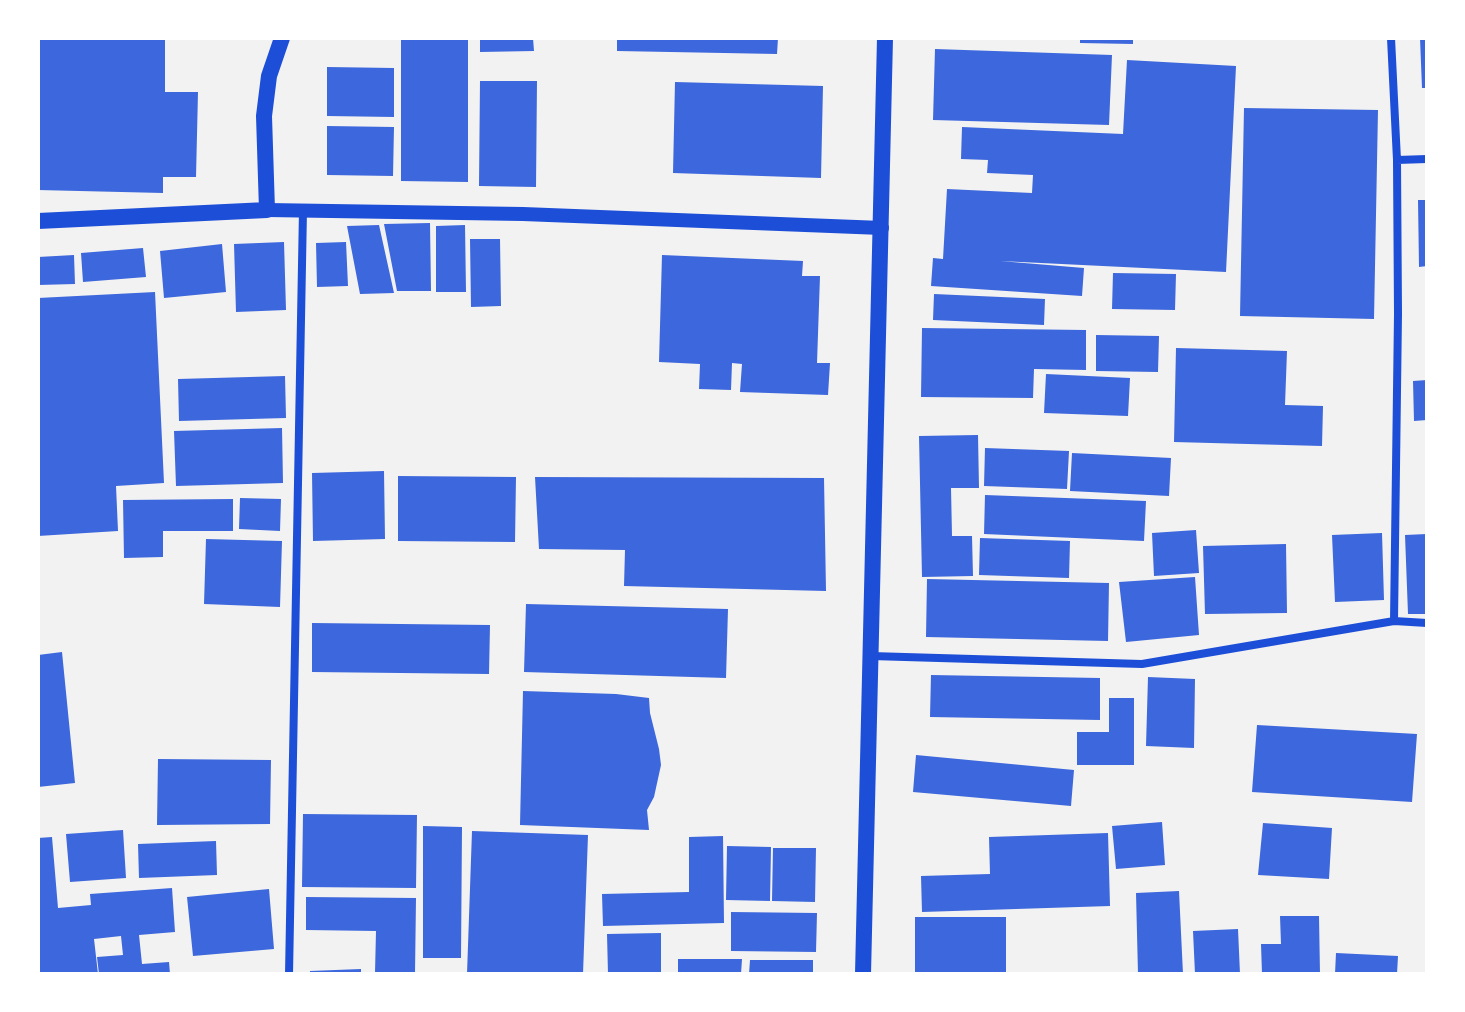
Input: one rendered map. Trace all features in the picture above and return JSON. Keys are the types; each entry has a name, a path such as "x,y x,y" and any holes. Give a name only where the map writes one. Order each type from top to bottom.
{"main road":[{"path":"38,221 267,210 264,116 269,76 282,38"},
{"path":"863,974 885,38"}],"street":[{"path":"1391,38 1397,160 1394,621"},
{"path":"1397,160 1427,159"},
{"path":"289,974 303,209"},
{"path":"267,210 523,214 882,228"},
{"path":"871,656 1142,664 1394,621 1427,623"}],"building":[{"path":"38,38 165,38 165,92 198,92 196,177 163,177 163,193 38,190"},
{"path":"401,38 468,38 468,182 401,181"},
{"path":"480,38 533,38 534,51 480,52"},
{"path":"617,38 778,38 777,54 617,51"},
{"path":"1080,38 1133,38 1133,44 1080,43"},
{"path":"1420,38 1427,38 1427,88 1422,88"},
{"path":"935,49 1112,55 1109,125 933,120"},
{"path":"1127,60 1236,66 1226,272 1000,261 1084,268 1082,296 931,286 933,258 943,259 947,189 1032,193 1033,175 987,173 988,160 961,159 962,127 1123,134"},
{"path":"327,67 394,68 394,117 327,116"},
{"path":"480,81 537,81 536,187 479,186"},
{"path":"675,82 823,86 821,178 673,173"},
{"path":"1244,108 1378,110 1374,319 1240,316"},
{"path":"327,126 394,127 393,176 327,175"},
{"path":"1418,200 1427,200 1427,266 1419,267"},
{"path":"430,223 431,291 397,291 384,224"},
{"path":"379,225 394,293 360,294 347,226"},
{"path":"465,225 466,292 436,292 436,226"},
{"path":"470,239 500,239 501,306 471,307"},
{"path":"284,242 286,310 236,312 234,244"},
{"path":"346,242 348,286 317,287 316,243"},
{"path":"222,244 226,292 164,298 160,251"},
{"path":"143,248 146,277 83,282 81,253"},
{"path":"74,255 75,284 38,285 38,257"},
{"path":"662,255 803,261 802,276 820,276 817,363 830,363 828,395 740,392 742,364 732,363 731,390 699,389 700,364 659,362"},
{"path":"1113,273 1176,274 1175,310 1112,309"},
{"path":"155,292 164,483 116,486 118,531 38,536 38,298"},
{"path":"934,294 1045,299 1044,325 933,320"},
{"path":"922,328 1086,330 1086,370 1034,369 1033,398 921,397"},
{"path":"1096,335 1159,336 1158,372 1096,371"},
{"path":"1176,348 1287,351 1285,405 1323,406 1322,446 1174,442"},
{"path":"1046,374 1130,378 1128,416 1044,413"},
{"path":"285,376 286,418 179,421 178,379"},
{"path":"1427,380 1427,420 1414,421 1413,381"},
{"path":"282,428 283,483 176,486 174,431"},
{"path":"978,435 979,488 951,488 952,536 972,536 973,576 922,577 919,436"},
{"path":"985,448 1069,451 1067,489 984,486"},
{"path":"1072,453 1171,458 1169,496 1070,491"},
{"path":"384,471 385,539 313,541 312,473"},
{"path":"398,476 516,477 515,542 398,541"},
{"path":"535,477 824,478 826,591 624,586 625,550 539,549"},
{"path":"985,495 1146,501 1144,541 984,534"},
{"path":"240,498 281,499 280,531 239,529"},
{"path":"233,499 233,531 163,531 163,557 124,558 123,500"},
{"path":"1196,530 1199,573 1154,576 1152,533"},
{"path":"1382,533 1384,600 1335,602 1332,535"},
{"path":"1427,534 1427,614 1408,614 1405,535"},
{"path":"980,538 1070,541 1069,578 979,575"},
{"path":"206,539 282,541 280,607 204,604"},
{"path":"1286,544 1287,613 1205,614 1203,546"},
{"path":"1195,577 1199,635 1126,642 1119,582"},
{"path":"927,579 1109,583 1108,641 926,637"},
{"path":"526,604 728,609 726,678 524,672"},
{"path":"312,623 490,625 489,674 312,672"},
{"path":"62,652 75,783 38,787 38,655"},
{"path":"931,675 1100,678 1100,720 930,717"},
{"path":"1148,677 1195,679 1194,748 1146,746"},
{"path":"523,691 649,698 661,765 654,797 647,810 649,830 520,825"},
{"path":"1109,698 1134,698 1134,765 1077,765 1077,732 1109,732"},
{"path":"1257,725 1417,734 1412,802 1252,792"},
{"path":"916,755 1074,770 1071,806 913,792"},
{"path":"158,759 271,760 270,824 157,825"},
{"path":"303,814 417,815 416,888 302,887"},
{"path":"1162,822 1165,865 1116,869 1112,826"},
{"path":"1263,823 1332,828 1329,879 1258,875"},
{"path":"423,826 462,827 461,958 423,958"},
{"path":"123,830 126,878 70,882 66,834"},
{"path":"472,831 588,835 583,974 467,974"},
{"path":"1108,833 1110,906 922,912 921,876 990,874 989,837"},
{"path":"723,836 724,923 603,926 602,894 689,892 689,837"},
{"path":"52,837 58,908 91,905 90,894 172,888 175,932 139,935 142,964 169,962 170,974 99,974 97,957 123,955 121,936 94,939 98,974 38,974 38,838"},
{"path":"216,841 217,875 139,878 138,844"},
{"path":"727,846 771,847 770,901 726,900"},
{"path":"773,848 816,848 815,902 772,901"},
{"path":"269,889 274,949 193,956 187,897"},
{"path":"1179,891 1183,974 1138,974 1136,893"},
{"path":"306,897 416,898 415,973 375,973 376,931 306,930"},
{"path":"731,912 817,913 816,952 731,951"},
{"path":"1280,916 1319,916 1320,974 1262,974 1261,944 1281,944"},
{"path":"915,917 1006,917 1006,974 915,974"},
{"path":"1238,929 1240,974 1195,974 1193,931"},
{"path":"661,933 661,974 608,974 607,934"},
{"path":"1336,953 1398,956 1397,974 1335,974"},
{"path":"678,959 742,959 741,974 678,974"},
{"path":"750,960 813,960 813,974 749,974"},
{"path":"361,969 361,974 310,974 310,971"}]}
